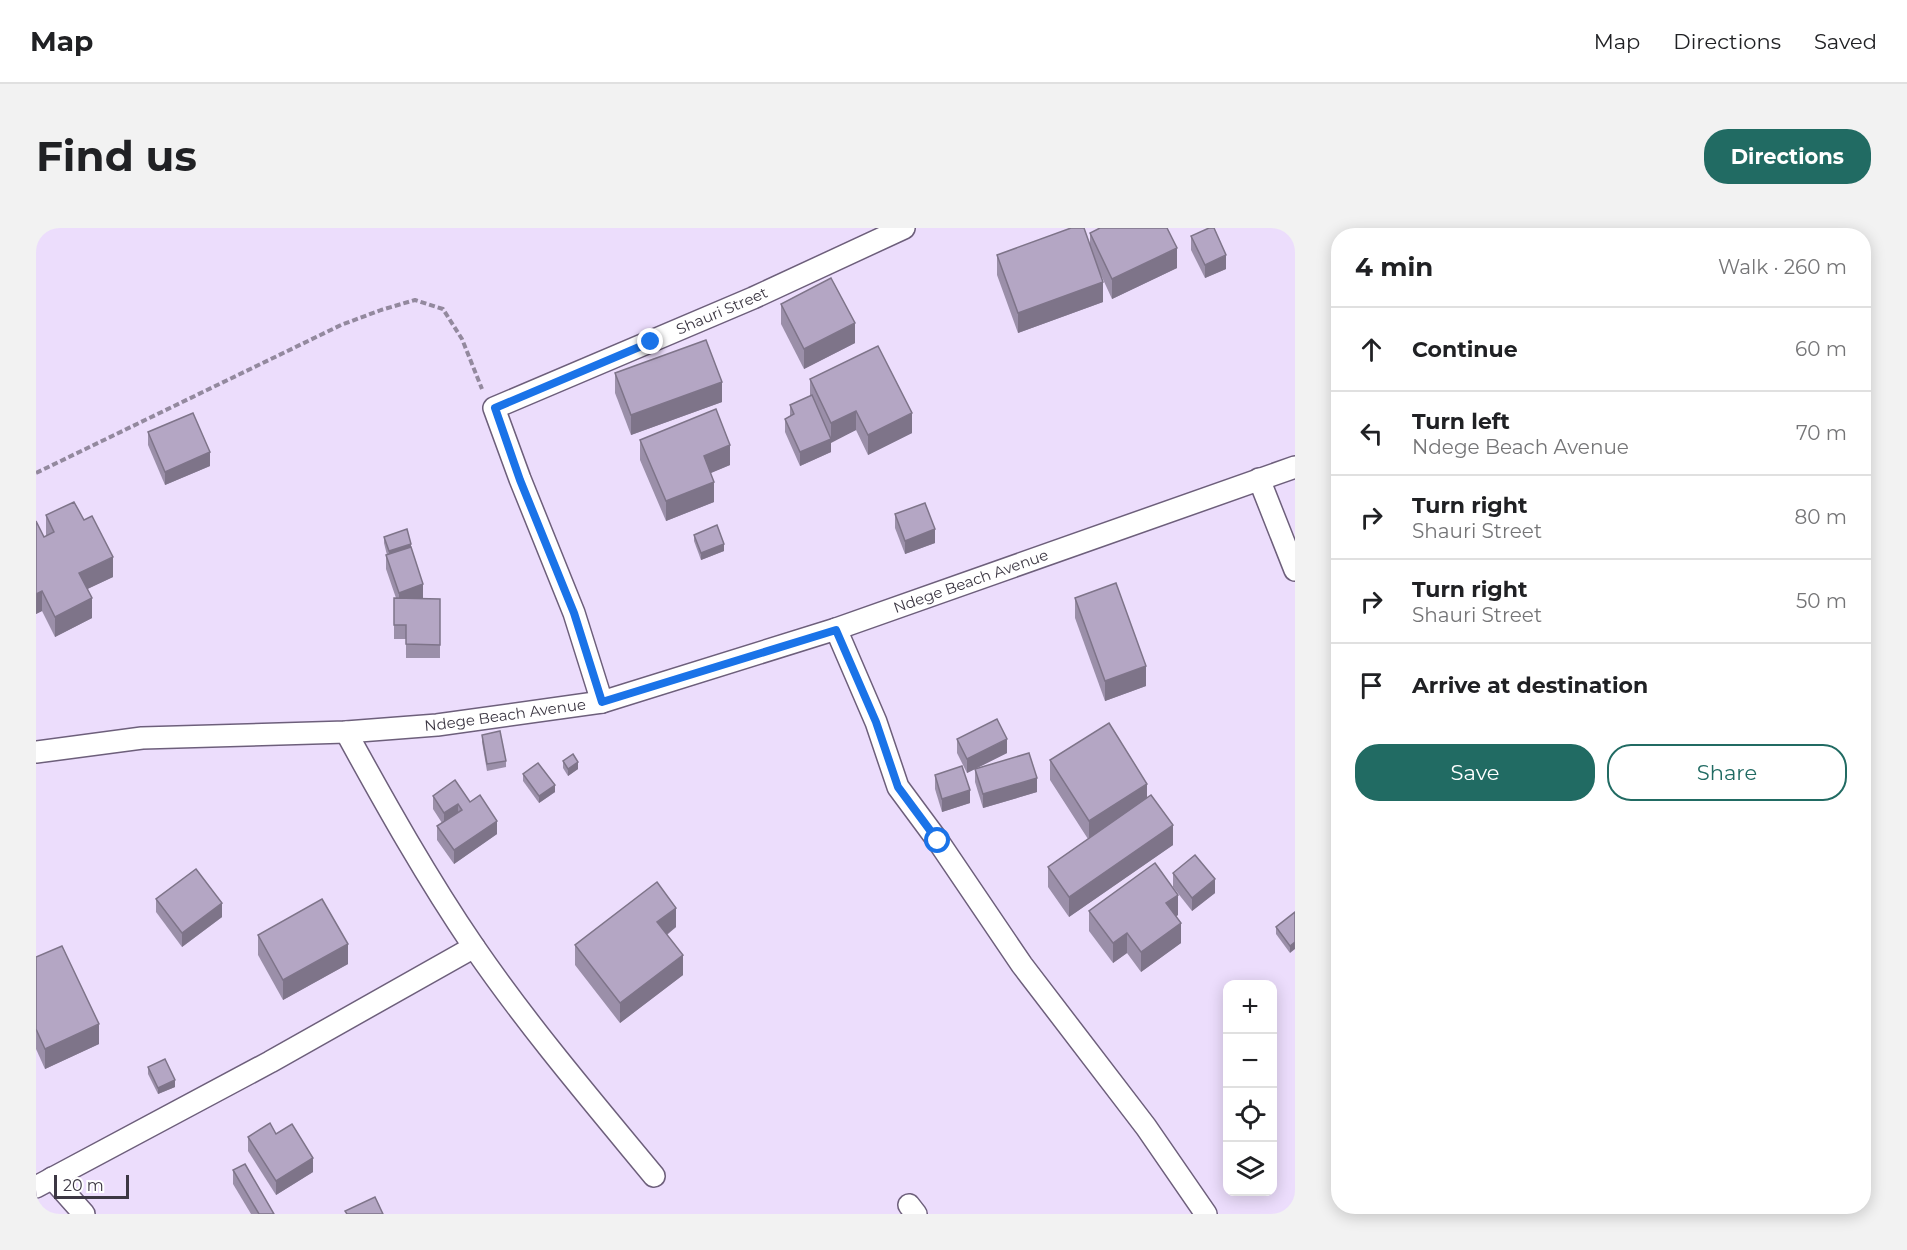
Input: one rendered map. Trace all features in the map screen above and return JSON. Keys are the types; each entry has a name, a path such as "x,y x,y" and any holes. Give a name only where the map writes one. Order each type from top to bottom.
{"street":[{"name":"Shauri Street","path":"495,408 753,298 904,228"},
{"path":"495,408 520,480 574,613 602,702"},
{"name":"Ndege Beach Avenue","path":"36,752 142,738 346,732 437,725 602,702 836,630 1295,467"},
{"path":"1259,479 1295,570"},
{"path":"836,630 876,722 898,787 938,841 1022,965 1146,1127 1206,1214"},
{"path":"346,732 399,829 474,946 551,1052 654,1176"},
{"path":"84,1214 44,1182 270,1062 474,946"}],"path":[{"path":"36,473 341,325 415,300 443,309 462,339 484,395 495,408"}],"building":[{"path":"1071,228 1084,228 1103,282 1018,313 997,255"},
{"path":"1100,228 1167,228 1177,248 1112,279 1090,233"},
{"path":"1214,228 1226,255 1205,265 1191,236"},
{"path":"831,278 855,323 804,349 781,304"},
{"path":"706,340 722,382 631,415 615,373"},
{"path":"878,346 912,413 868,435 856,411 831,423 810,379"},
{"path":"812,395 831,439 800,452 785,419 794,414 790,405"},
{"path":"716,409 730,445 704,456 714,482 666,501 640,440"},
{"path":"193,413 210,452 165,472 148,432"},
{"path":"74,502 84,520 92,516 113,557 79,573 92,598 55,617 42,591 36,594 36,521 44,537 54,532 46,515"},
{"path":"925,503 935,529 905,541 895,514"},
{"path":"717,525 724,544 701,553 694,535"},
{"path":"407,529 411,544 389,551 384,537"},
{"path":"411,547 423,584 399,593 386,555"},
{"path":"1116,583 1146,666 1105,681 1075,598"},
{"path":"394,598 440,599 440,645 406,644 406,625 394,625"},
{"path":"997,719 1007,739 967,759 957,739"},
{"path":"1109,723 1147,784 1089,821 1050,760"},
{"path":"500,731 506,761 487,764 482,735"},
{"path":"1029,753 1037,778 983,794 975,769"},
{"path":"573,754 578,762 568,769 563,761"},
{"path":"538,763 555,785 539,796 523,774"},
{"path":"962,766 970,790 942,799 935,775"},
{"path":"455,780 470,802 480,795 497,821 454,850 437,826 462,810 458,804 444,813 433,796"},
{"path":"1151,795 1173,825 1069,897 1048,867"},
{"path":"1195,855 1215,879 1192,898 1173,873"},
{"path":"1155,863 1178,895 1166,903 1181,923 1141,952 1127,933 1113,943 1089,911"},
{"path":"196,869 222,903 182,933 156,899"},
{"path":"657,882 676,908 657,922 683,955 620,1003 575,945"},
{"path":"322,899 348,944 283,980 258,935"},
{"path":"1295,912 1295,942 1290,946 1276,927"},
{"path":"62,946 99,1024 45,1049 36,1029 36,957"},
{"path":"165,1059 175,1080 158,1088 148,1067"},
{"path":"270,1123 276,1134 292,1124 313,1158 276,1181 248,1137"},
{"path":"245,1164 274,1214 259,1214 233,1170"},
{"path":"375,1197 383,1214 347,1214 345,1211"}],"route":[{"path":"651,342 495,408 520,480 574,613 602,702 836,630 876,722 898,787 938,841"}]}
